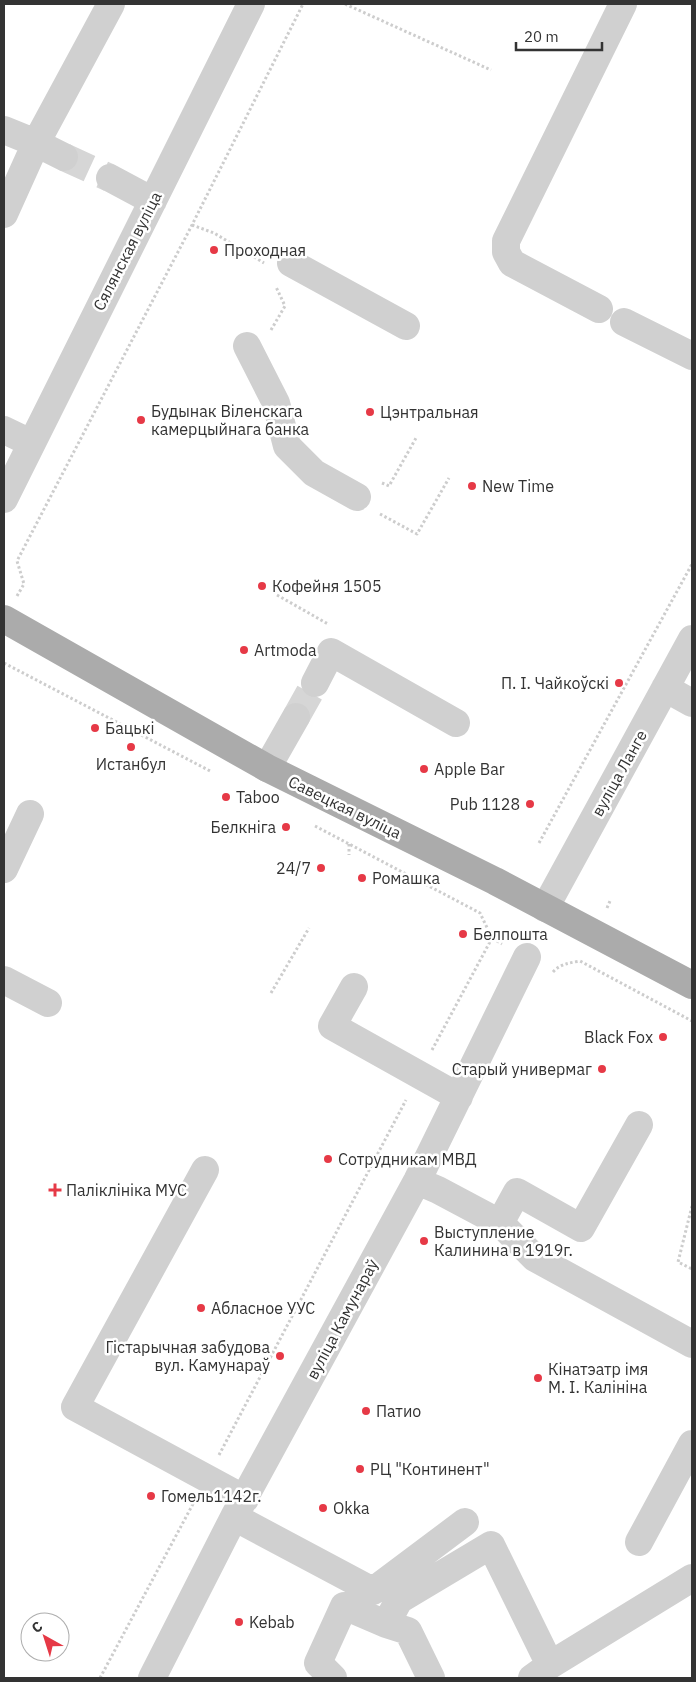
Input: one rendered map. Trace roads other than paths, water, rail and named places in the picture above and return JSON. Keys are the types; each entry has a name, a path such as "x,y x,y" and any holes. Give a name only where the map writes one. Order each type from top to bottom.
{"main road":[{"name":"Савецкая вуліца","path":"4,619 267,768 495,881 692,985"}],"street":[{"path":"4,214 36,143 111,4"},
{"name":"Сялянская вуліца","path":"4,498 251,4"},
{"path":"599,309 512,263 506,252 506,241 623,4"},
{"path":"4,130 36,143 64,158"},
{"path":"110,178 152,201"},
{"path":"279,271 406,326"},
{"path":"624,322 692,356"},
{"path":"257,341 287,446 314,473 366,504"},
{"path":"4,430 32,444"},
{"name":"вуліца Ланге","path":"545,908 692,639"},
{"path":"315,682 331,652 456,723"},
{"path":"665,688 692,702"},
{"path":"267,768 296,717"},
{"path":"4,869 30,814"},
{"name":"вуліца Камунараў","path":"152,1678 239,1508 417,1181 527,957"},
{"path":"4,980 48,1003"},
{"path":"354,988 332,1026 459,1097"},
{"path":"500,1223 517,1192 581,1228 639,1125"},
{"path":"205,1170 75,1407 206,1478 239,1508 373,1591 465,1522"},
{"path":"417,1181 500,1223 535,1258 692,1344"},
{"path":"639,1542 692,1444"},
{"path":"386,1624 399,1600 491,1545 541,1672 692,1578"},
{"path":"333,1678 318,1663 344,1606 408,1631 431,1678"}],"tunnel":[{"path":"64,157 110,178"},
{"path":"296,717 315,683"}],"place":[{"name":"Проходная","path":"214,250"},
{"name":"Цэнтральная","path":"370,412"},
{"name":"Будынак Віленскага камерцыйнага банка","path":"141,420"},
{"name":"New Time","path":"472,486"},
{"name":"Кофейня 1505","path":"262,586"},
{"name":"Artmoda","path":"244,650"},
{"name":"П. І. Чайкоўскі","path":"619,683"},
{"name":"Бацькі","path":"95,728"},
{"name":"Истанбул","path":"131,747"},
{"name":"Apple Bar","path":"424,769"},
{"name":"Taboo","path":"226,797"},
{"name":"Pub 1128","path":"530,804"},
{"name":"Белкніга","path":"286,827"},
{"name":"24/7","path":"321,868"},
{"name":"Ромашка","path":"362,878"},
{"name":"Белпошта","path":"463,934"},
{"name":"Black Fox","path":"663,1037"},
{"name":"Старый универмаг","path":"602,1069"},
{"name":"Сотрудникам МВД","path":"328,1159"},
{"name":"Паліклініка МУС","path":"55,1190"},
{"name":"Выступление Калинина в 1919г.","path":"424,1241"},
{"name":"Абласное УУС","path":"201,1308"},
{"name":"Гістарычная забудова вул. Камунараў","path":"280,1356"},
{"name":"Кінатэатр імя М. І. Калініна","path":"538,1378"},
{"name":"Патио","path":"366,1411"},
{"name":"РЦ \"Континент\"","path":"360,1469"},
{"name":"Гомель1142г.","path":"151,1496"},
{"name":"Okka","path":"323,1508"},
{"name":"Kebab","path":"239,1622"}]}
